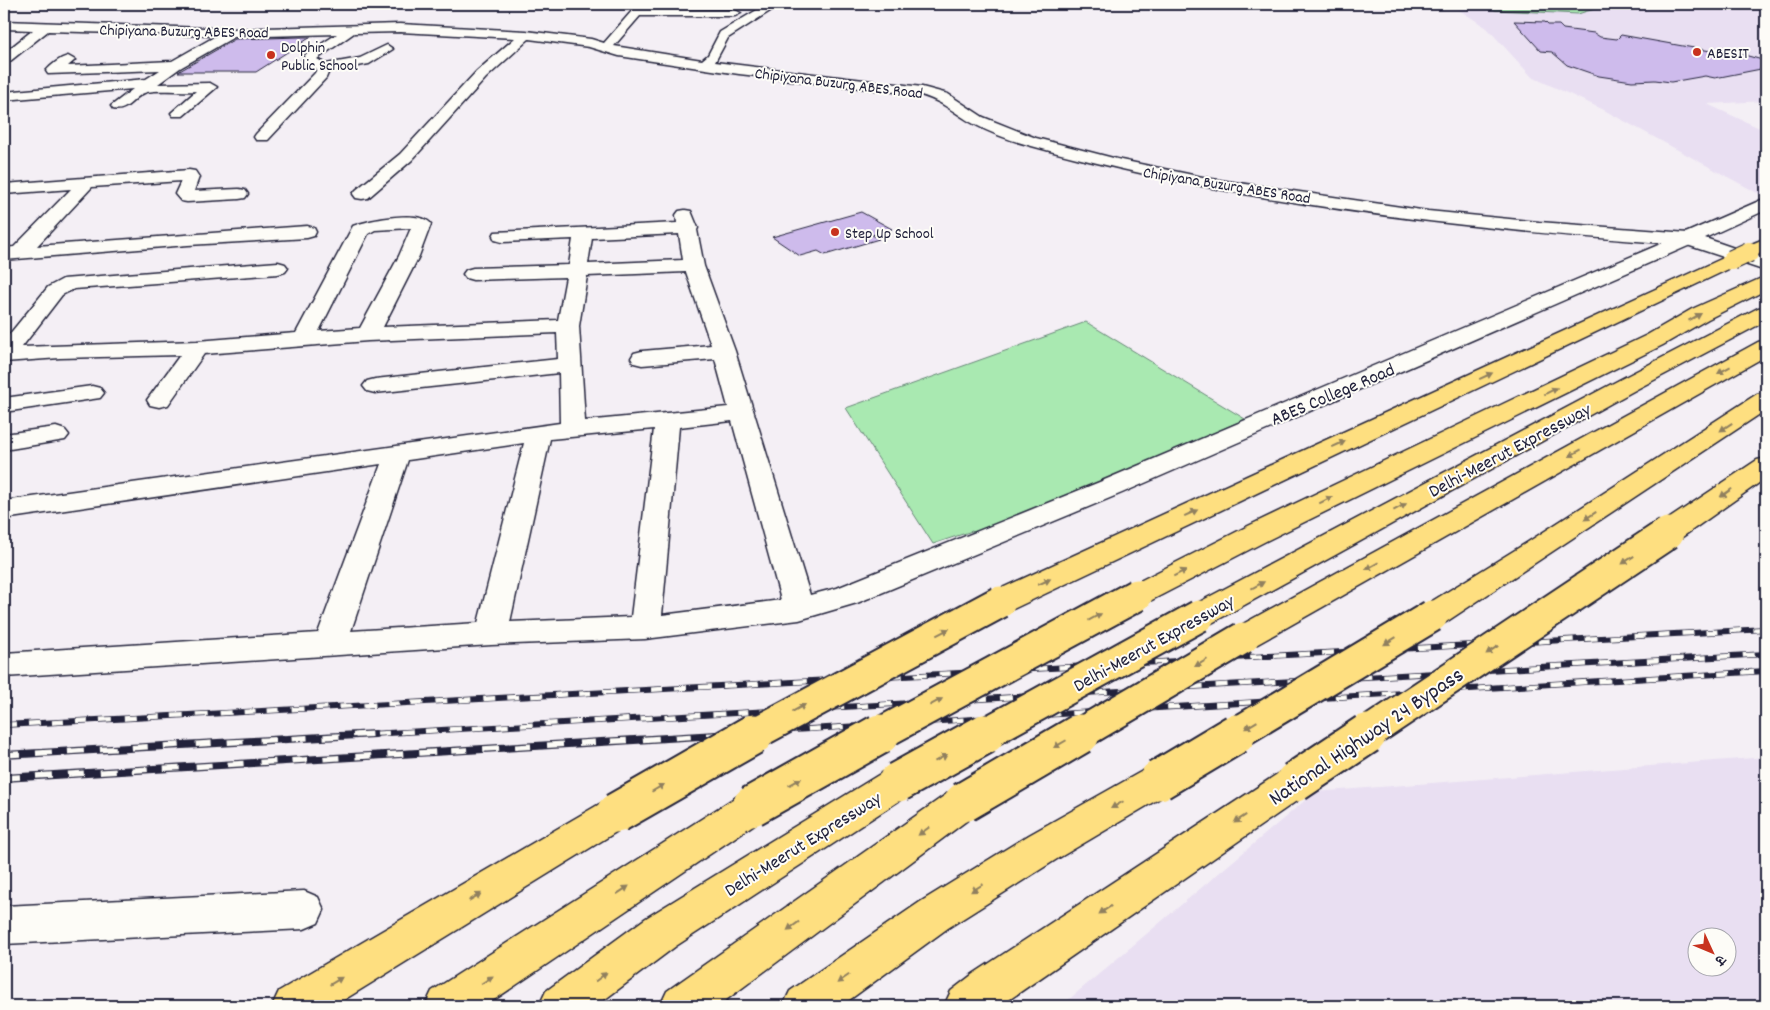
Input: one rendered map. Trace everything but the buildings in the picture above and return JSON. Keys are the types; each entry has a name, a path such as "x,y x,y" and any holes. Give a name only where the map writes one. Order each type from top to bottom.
{"highway":[{"path":"294,1006 616,812 870,669 1000,602 1749,252"},
{"path":"447,1006 752,806 924,709 1137,594 1655,340 1700,314 1766,282"},
{"name":"Delhi-Meerut Expressway","path":"562,1006 661,932 898,782 1199,616 1766,312"},
{"name":"Delhi-Meerut Expressway","path":"682,1006 964,802 1243,638 1766,347"},
{"path":"805,1006 934,915 1043,847 1159,780 1432,616 1538,549 1766,399"},
{"name":"National Highway 24 Bypass","path":"966,1006 988,989 1766,466"}],"street":[{"path":"706,64 715,57 721,38 724,35 775,4"},
{"path":"606,48 640,8 735,13"},
{"name":"Chipiyana Buzurg ABES Road","path":"4,26 46,26 143,32 233,33 400,28 526,35 590,43 628,54 799,78 922,91 943,97 978,120 1030,141 1119,165 1212,184 1428,216 1539,228 1688,239"},
{"path":"4,59 46,26"},
{"path":"350,30 309,60 324,68 364,61 387,49"},
{"path":"118,106 175,65 233,33"},
{"path":"362,194 406,157 481,75 526,35"},
{"path":"4,41 28,40"},
{"path":"125,67 141,53"},
{"path":"20,94 68,60"},
{"path":"53,72 175,65"},
{"path":"262,137 321,75 324,68"},
{"path":"4,96 147,86 210,87 178,113"},
{"path":"4,189 189,175 191,177 184,194 187,197 239,194"},
{"path":"12,253 87,183"},
{"name":"ABES College Road","path":"4,665 492,634 645,628 799,609 846,596 1130,480 1766,204"},
{"path":"502,236 584,232 687,221 694,266 724,351 799,609"},
{"path":"304,340 360,230 372,225 420,223 422,226 409,256 368,334"},
{"path":"12,253 307,232"},
{"path":"572,429 568,326 584,232"},
{"path":"1688,239 1766,265"},
{"path":"473,274 694,266"},
{"path":"4,355 55,291 70,283 278,268"},
{"path":"4,355 60,351 197,348 368,334 568,326"},
{"path":"159,400 197,348"},
{"path":"642,358 724,351"},
{"path":"375,386 570,364"},
{"path":"4,405 92,393"},
{"path":"4,510 539,433 742,413"},
{"path":"645,628 667,420"},
{"path":"492,634 539,433"},
{"path":"4,442 56,435"},
{"path":"330,645 397,454"},
{"path":"4,925 304,910"}],"shaded area":[{"path":"1450,4 1766,4 1766,101 1707,104 1766,131 1766,195 1763,196 1602,109 1532,77 1487,28"},
{"path":"1766,757 1766,1006 1061,1006 1315,792"}],"green space":[{"path":"1485,4 1645,4 1602,8 1578,14 1495,10"},
{"path":"1086,322 1245,419 978,537 972,531 933,544 846,408"}],"railway":[{"path":"4,725 1766,629"},
{"path":"353,735 1766,654"},
{"path":"712,735 1766,671"},
{"path":"4,755 375,734"},
{"path":"4,778 733,734"}],"place":[{"name":"ABESIT","path":"1697,52"},
{"name":"Dolphin Public School","path":"271,55"},
{"name":"Step Up School","path":"835,232"}]}
